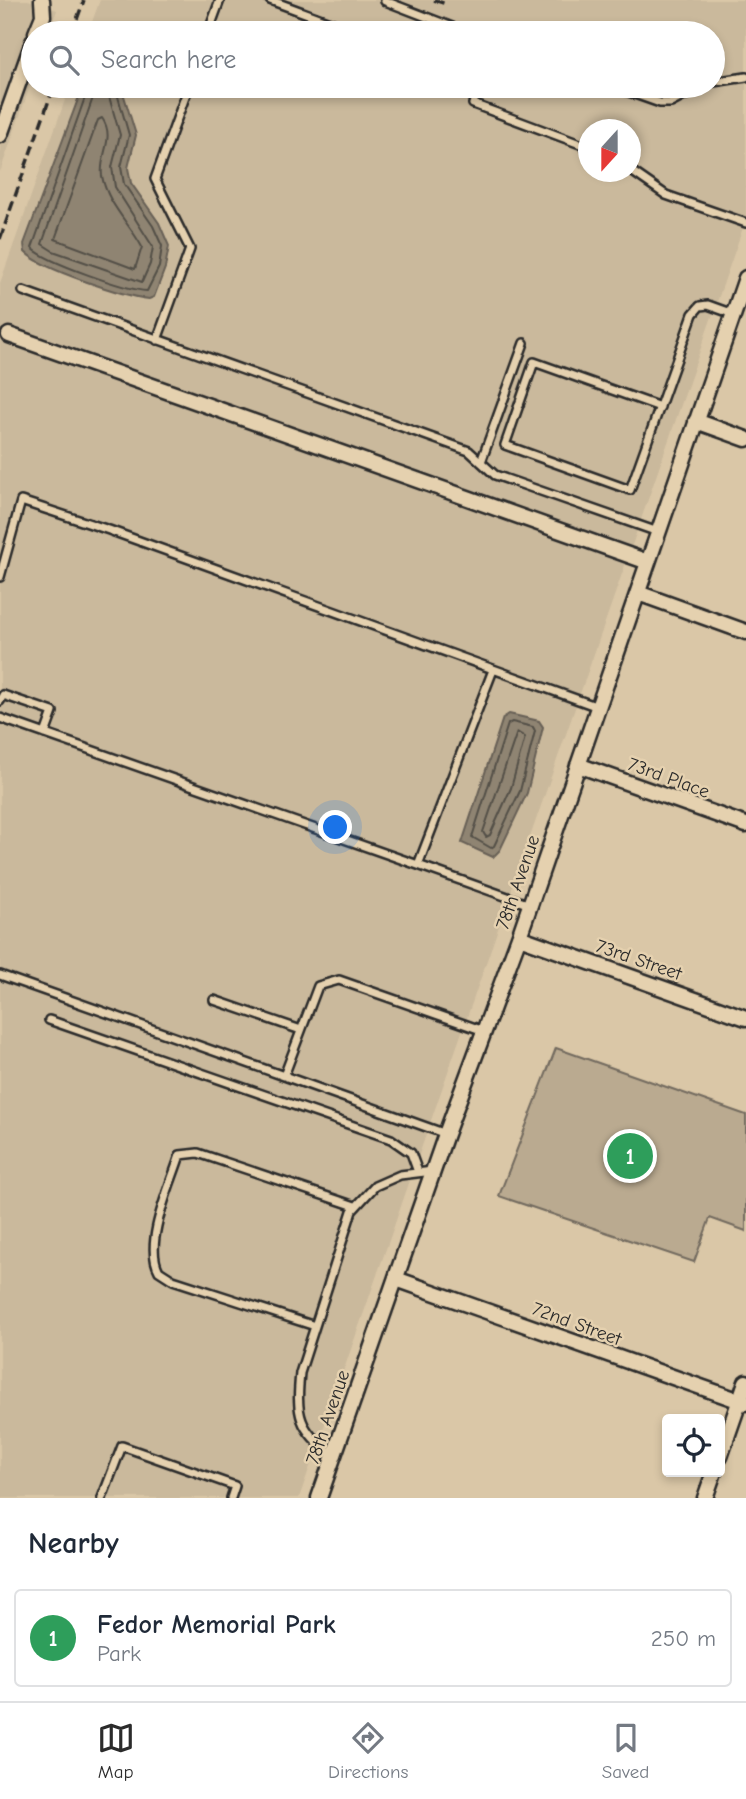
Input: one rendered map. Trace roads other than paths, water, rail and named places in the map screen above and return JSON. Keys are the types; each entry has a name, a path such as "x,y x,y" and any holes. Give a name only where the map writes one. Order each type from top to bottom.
{"street":[{"path":"41,21 42,0"},
{"path":"0,135 21,76"},
{"name":"78th Avenue","path":"319,1498 396,1279 426,1172 446,1134 519,937 746,278"},
{"path":"9,335 648,562"},
{"path":"696,421 746,439"},
{"path":"638,593 746,632"},
{"name":"73rd Place","path":"578,765 746,825"},
{"name":"73rd Street","path":"519,937 746,1017"},
{"name":"72nd Street","path":"396,1279 743,1402"},
{"path":"725,1445 743,1402 746,1382"},
{"path":"705,1498 713,1477"}],"lane":[{"path":"212,21 220,0"},
{"path":"270,0 327,21"},
{"path":"385,1 437,21"},
{"path":"725,80 746,77"},
{"path":"157,340 190,249 155,179 185,98"},
{"path":"475,98 473,104 578,143"},
{"path":"646,98 660,103 671,103 680,98"},
{"path":"641,177 666,195 746,223"},
{"path":"23,291 469,451 495,475 659,532"},
{"path":"660,407 534,362 505,445 630,490 660,407 693,314 700,306 708,305 733,314"},
{"path":"481,462 524,343"},
{"path":"0,577 21,501 109,530 598,707"},
{"path":"418,865 493,670"},
{"path":"1,696 52,712 45,734"},
{"path":"0,719 530,905"},
{"path":"0,975 446,1134"},
{"path":"284,1076 318,986 339,981 485,1031"},
{"path":"214,1000 301,1030"},
{"path":"49,1020 391,1139 411,1153 426,1172"},
{"path":"315,1326 173,1280 159,1271 153,1252 156,1231 180,1155 198,1153 355,1206"},
{"path":"334,1455 313,1441 299,1413 300,1373 315,1326 355,1206 375,1186 400,1175 426,1172"},
{"path":"102,1498 122,1446 235,1486 231,1498"}],"water":[{"path":"79,98 125,98 136,135 128,168 131,183 159,223 169,246 165,268 154,297 149,299 121,293 84,281 34,259 25,252 24,244"},
{"path":"509,714 539,721 543,727 527,793 500,850 493,857 462,843 503,718"}],"railway":[{"path":"76,21 84,0"},
{"path":"434,0 446,4"},
{"path":"0,239 50,98"}],"place":[{"name":"Fedor Memorial Park","path":"630,1156"}]}
